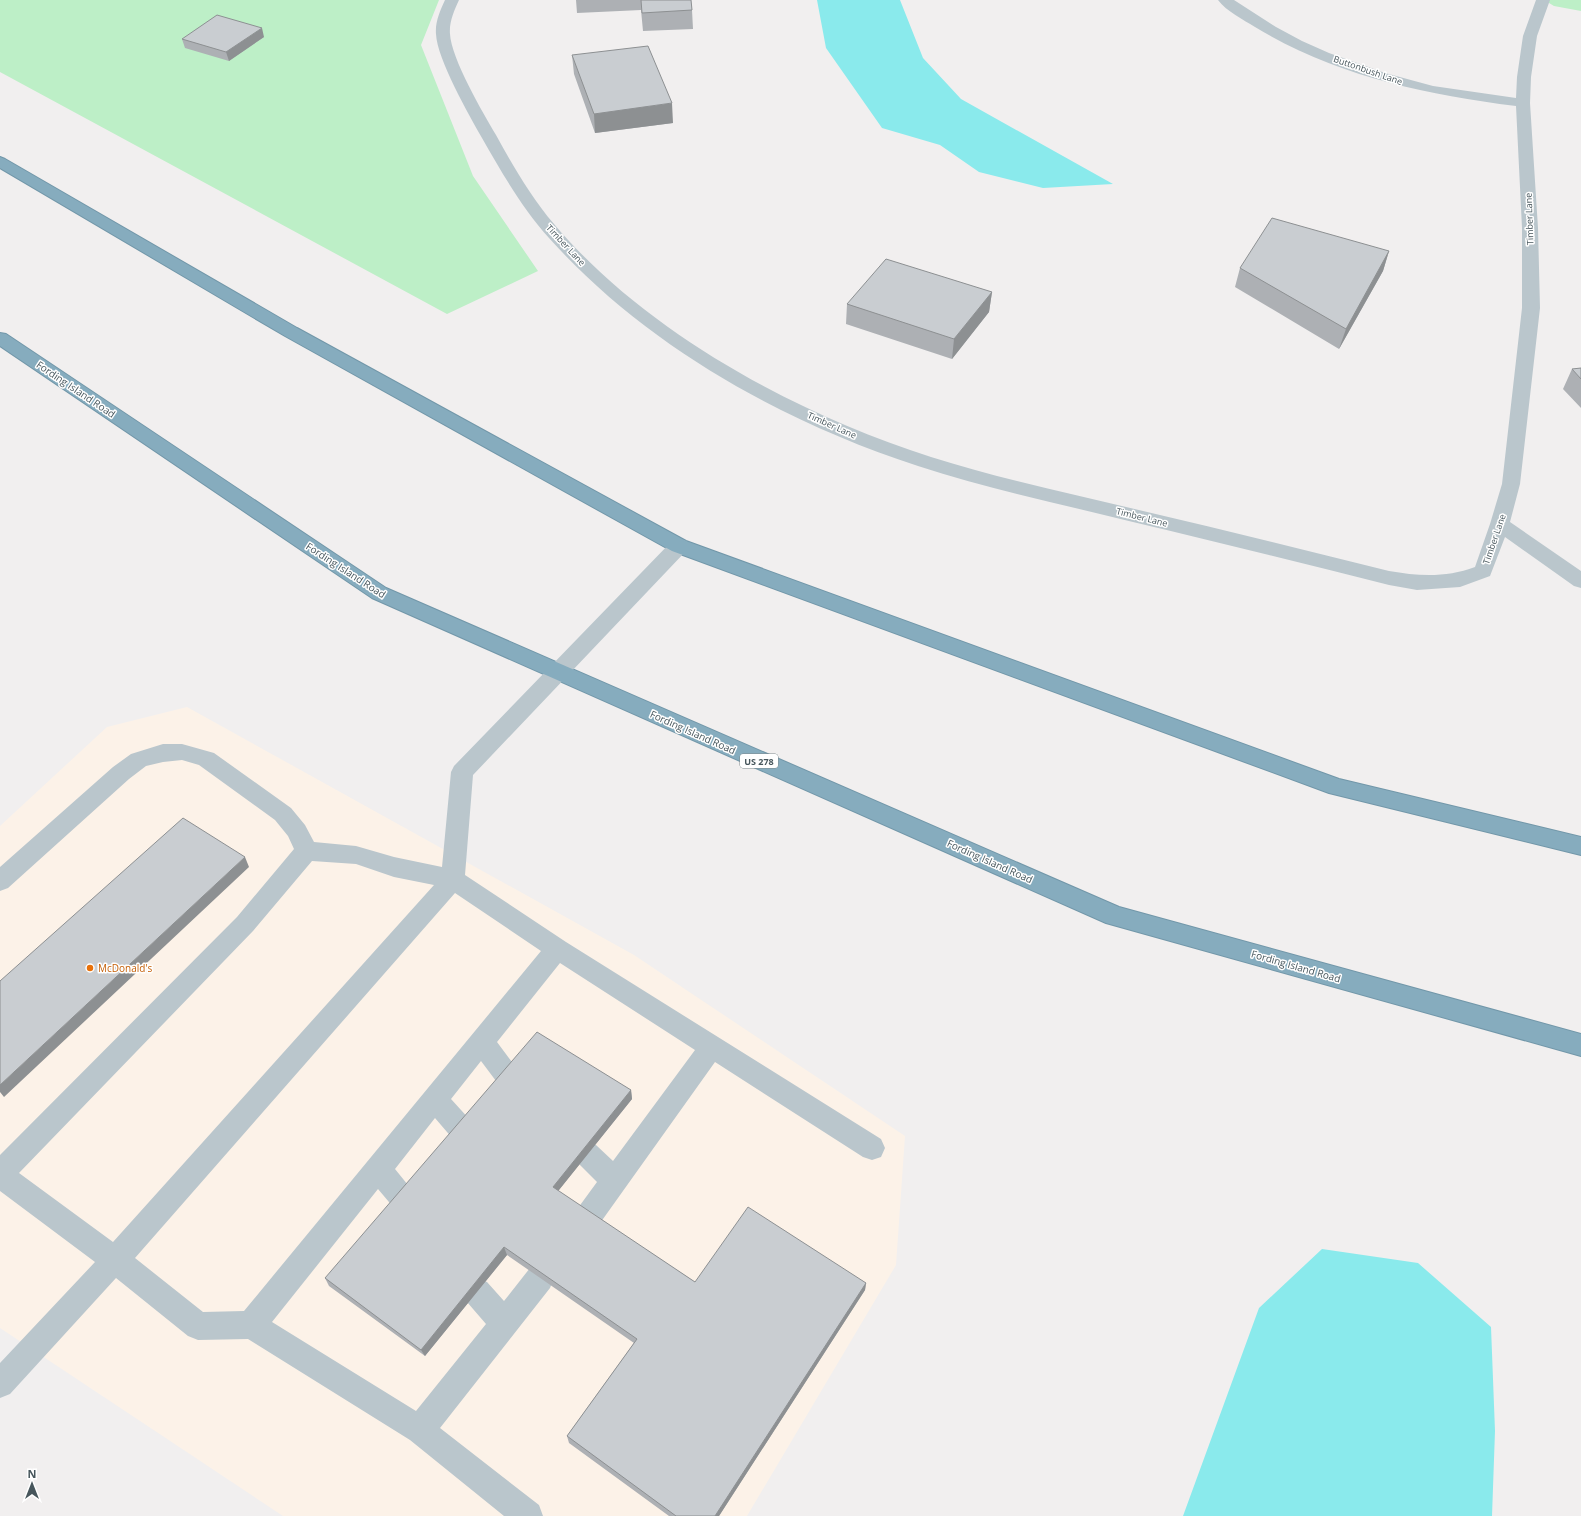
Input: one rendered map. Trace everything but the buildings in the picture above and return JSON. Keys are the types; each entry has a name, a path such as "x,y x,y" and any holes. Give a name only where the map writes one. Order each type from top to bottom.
{"highway":[{"path":"0,162 291,332 679,546 1337,787 1581,846"},
{"name":"Fording Island Road","path":"0,338 379,593 1114,916 1581,1045"}],"street":[{"name":"Timber Lane","path":"452,0 444,21 443,35 447,52 474,111 511,175 554,234 606,286 641,316 715,366 769,397 866,440 996,482 1388,578 1417,583 1460,580 1483,570 1500,524 1511,484 1531,308 1530,228 1523,103 1524,77 1530,36 1543,0"},
{"name":"Buttonbush Lane","path":"1225,0 1259,23 1296,43 1375,74 1444,92 1523,103"},
{"path":"1500,524 1581,580"},
{"path":"0,1384 115,1260 453,879 462,772 679,546"},
{"path":"0,881 121,773 139,760 163,753 182,752 206,759 283,814 297,831 306,851"},
{"path":"306,851 356,855 394,867 453,879 557,949 872,1148"},
{"path":"306,851 245,924 37,1134 0,1175 115,1260 198,1326 251,1325 420,1430 528,1516"},
{"path":"251,1325 557,949"},
{"path":"482,1042 508,1077"},
{"path":"588,1217 613,1179 712,1046"},
{"path":"435,1099 462,1130"},
{"path":"587,1154 613,1179"},
{"path":"378,1169 403,1199"},
{"path":"420,1430 540,1278"},
{"path":"477,1292 504,1323"}],"shaded area":[{"path":"187,707 634,955 905,1136 896,1265 747,1516 283,1516 0,1328 0,826 107,727"}],"green space":[{"path":"0,0 439,0 421,45 473,176 538,271 447,314 0,72"},
{"path":"1544,0 1581,0 1581,11 1554,6"}],"water":[{"path":"817,0 900,0 923,58 961,99 1113,184 1043,188 979,172 940,145 882,128 826,48"},
{"path":"1322,1249 1418,1263 1491,1327 1495,1431 1492,1516 1183,1516 1259,1308"}],"place":[{"name":"McDonald's","path":"90,968"}]}
